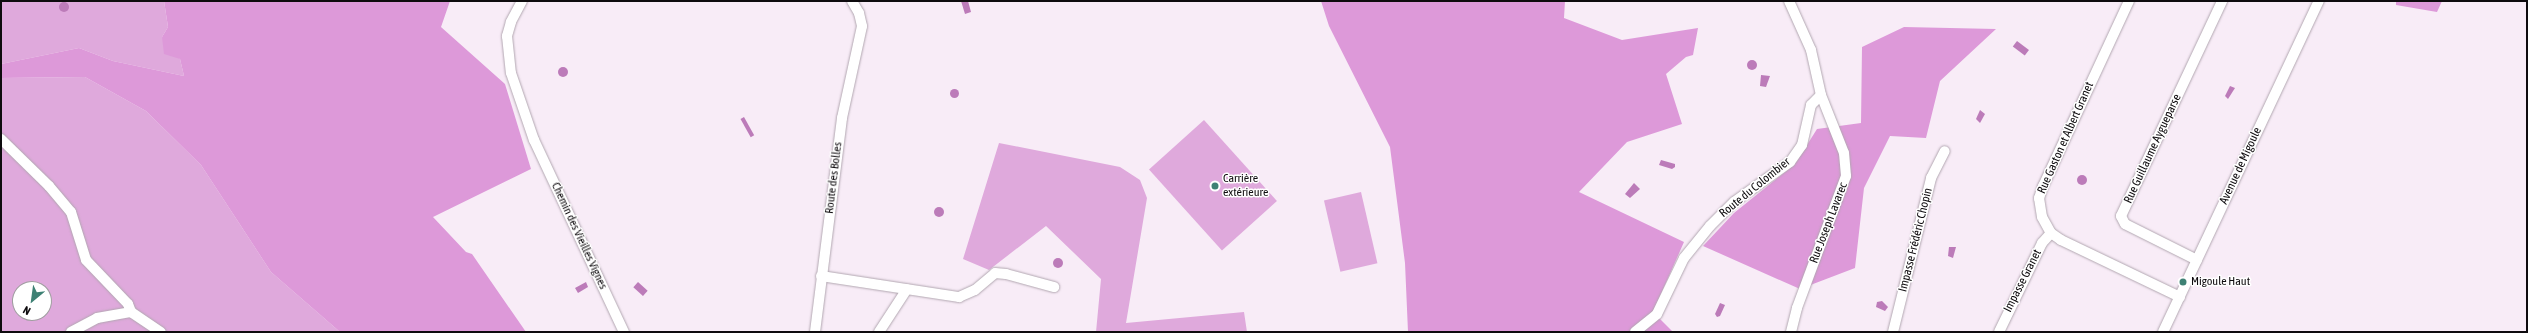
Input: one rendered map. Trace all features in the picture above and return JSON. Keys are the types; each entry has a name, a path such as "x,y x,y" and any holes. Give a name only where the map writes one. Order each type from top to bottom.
{"street":[{"name":"Chemin des Vieilles Vignes","path":"522,1 511,22 507,36 511,73 534,140 624,332"},
{"name":"Route des Bolles","path":"815,332 842,118 862,26 859,14 852,1"},
{"name":"Rue Joseph Lavarec","path":"1789,1 1811,50 1821,95 1844,153 1846,176 1797,308 1791,332"},
{"name":"Rue Gaston et Albert Granet","path":"2050,233 2042,218 2039,198 2129,1"},
{"name":"Rue Guillaume Aygueparse","path":"2197,260 2125,224 2121,216 2222,1"},
{"name":"Avenue de Migoule","path":"2163,332 2319,1"},
{"name":"Route du Colombier","path":"1635,332 1657,314 1684,258 1710,226 1734,202 1790,162 1802,145 1811,105 1821,95"},
{"path":"1,139 49,186 71,212 86,260 128,304 130,312"},
{"name":"Impasse Frédéric Chopin","path":"1893,332 1931,178 1945,151"},
{"path":"2050,233 2180,297"},
{"name":"Impasse Granet","path":"1999,332 2042,244 2050,233"},
{"path":"821,276 960,297 975,290 995,273 1006,274 1054,287"},
{"path":"879,332 907,289"},
{"path":"71,332 97,318 130,312 161,332"}],"shaded area":[{"path":"1,1 164,1 168,27 162,37 180,59 184,76 113,61 79,48 1,64"},
{"path":"164,1 450,1 441,27 505,84 531,169 433,217 466,252 472,254 526,332 340,332 271,272 201,165 146,111 85,77 1,78 1,64 79,48 113,61 184,76 180,59 164,54 162,37 168,27"},
{"path":"961,1 968,1 971,12 965,14"},
{"path":"1321,1 1565,1 1564,18 1622,40 1698,28 1693,55 1686,57 1666,74 1682,124 1627,142 1579,192 1684,242 1653,312 1673,332 1408,332 1405,263 1390,147 1329,26"},
{"path":"2396,1 2442,1 2437,12 2396,5"},
{"path":"62,2 66,2 68,3 68,11 62,12 59,9 59,5"},
{"path":"1904,27 1996,29 1940,81 1926,138 1890,136 1864,188 1855,268 1800,289 1703,246 1734,213 1795,164 1817,129 1861,123 1862,47"},
{"path":"2017,41 2029,50 2025,56 2013,47"},
{"path":"1750,60 1754,60 1756,61 1756,69 1750,70 1747,67 1747,63"},
{"path":"561,67 565,67 567,68 567,76 561,77 558,74 558,70"},
{"path":"1761,75 1770,76 1766,87 1760,86"},
{"path":"85,77 146,111 201,165 271,272 340,332 1,332 1,78"},
{"path":"2230,86 2235,88 2228,99 2225,96"},
{"path":"954,88 959,93 954,98 949,93"},
{"path":"1980,110 1985,114 1980,123 1976,119"},
{"path":"744,117 754,135 751,137 741,119"},
{"name":"Carrière extérieure","path":"1204,120 1277,201 1222,251 1149,170"},
{"path":"999,143 1120,167 1140,180 1147,198 1126,323 1244,312 1247,332 1096,332 1101,279 1046,226 989,270 963,259"},
{"path":"1661,160 1675,164 1675,167 1672,169 1659,165"},
{"path":"2080,175 2084,175 2086,176 2086,184 2080,185 2077,182 2077,178"},
{"path":"1634,183 1640,189 1630,198 1625,194"},
{"path":"1361,192 1377,263 1340,272 1324,201"},
{"path":"937,207 941,207 943,208 943,216 937,217 934,214 934,210"},
{"path":"1949,247 1956,247 1953,258 1948,256"},
{"path":"1058,258 1063,263 1058,268 1053,263"},
{"path":"586,282 588,287 578,293 575,288"},
{"path":"638,282 648,291 643,296 633,287"},
{"path":"1882,301 1888,307 1885,311 1876,307 1877,302"},
{"path":"1720,303 1725,305 1720,316 1717,317 1715,314"}],"place":[{"name":"Carrière extérieure","path":"1215,186"},
{"name":"Migoule Haut","path":"2183,282"}]}
